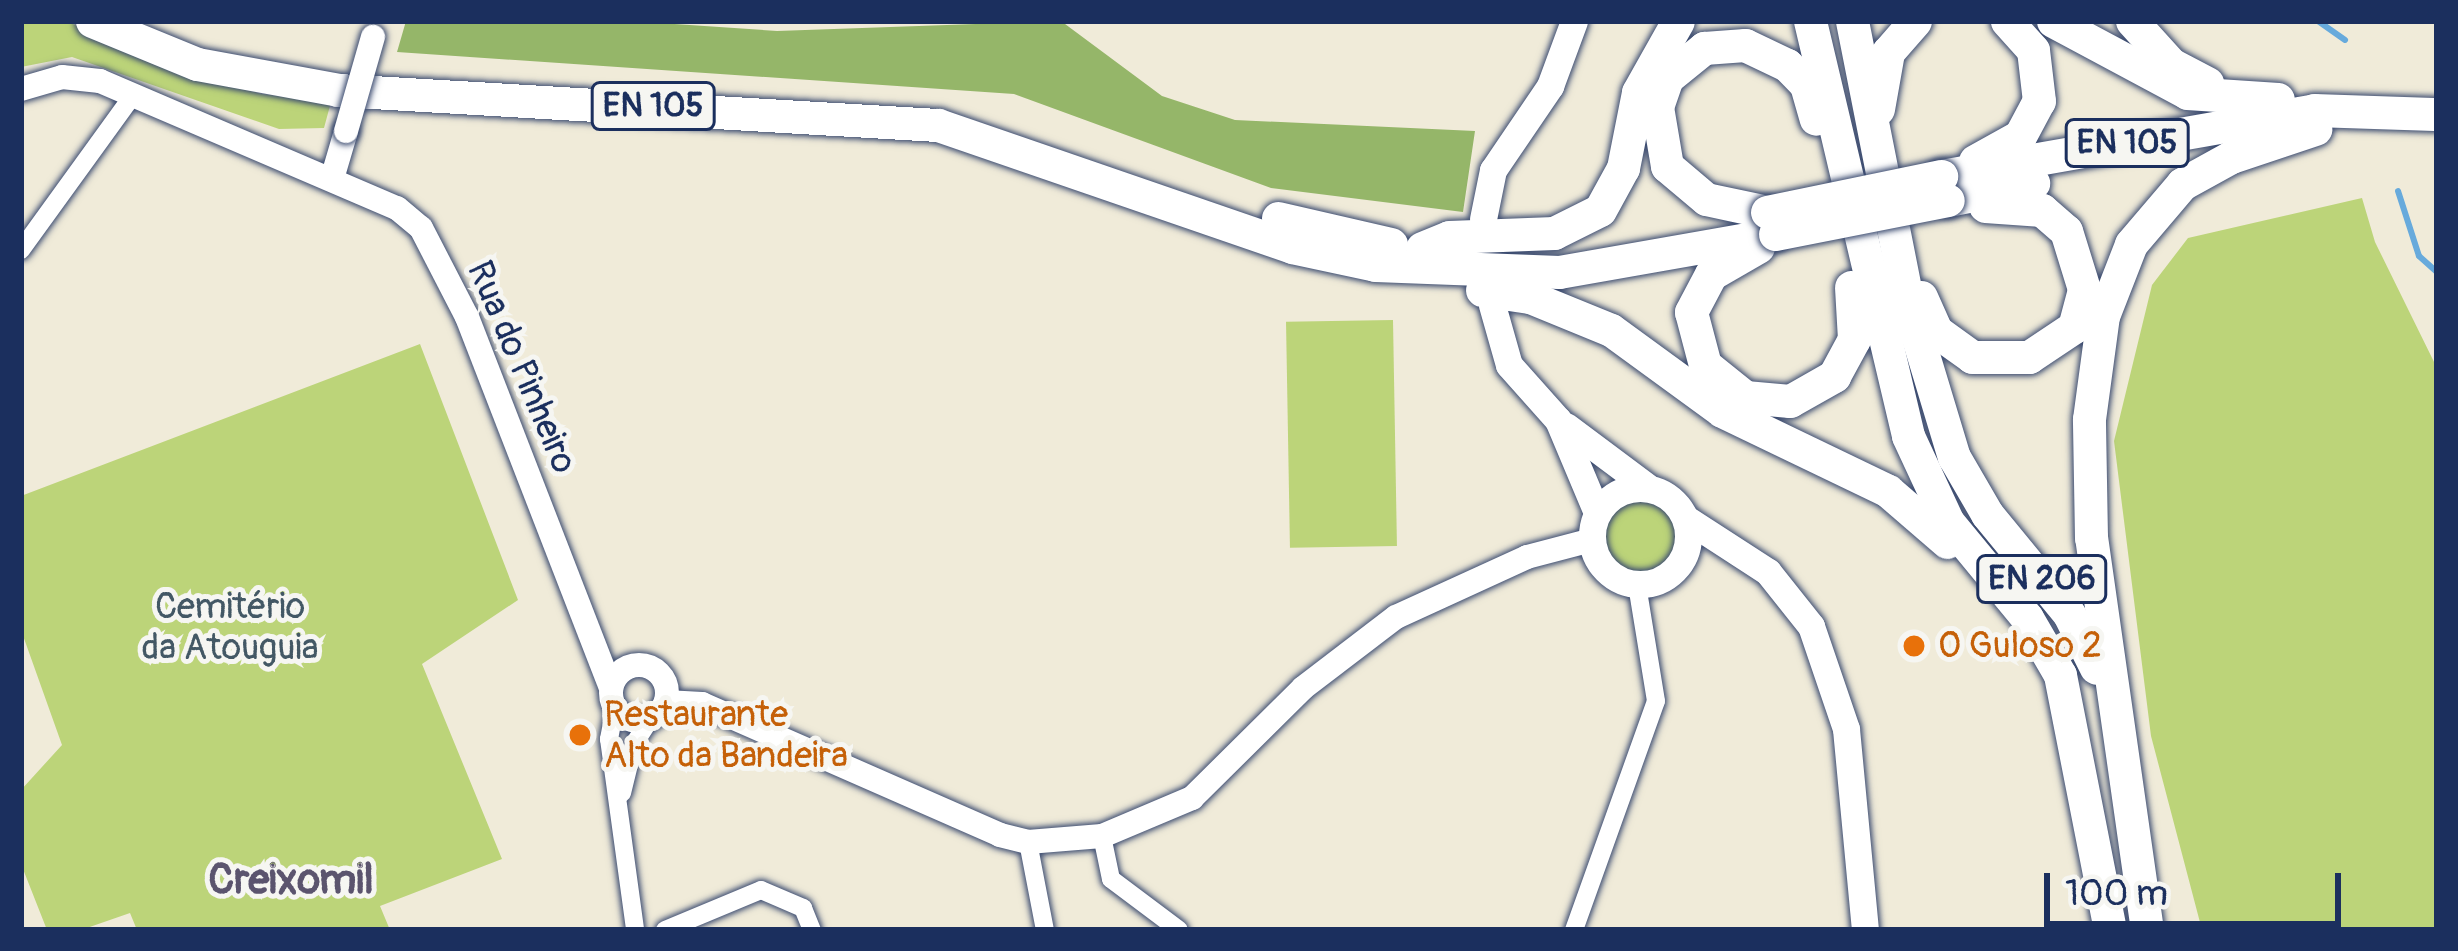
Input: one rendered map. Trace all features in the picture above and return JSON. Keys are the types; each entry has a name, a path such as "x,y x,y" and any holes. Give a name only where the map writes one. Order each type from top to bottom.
{"highway":[{"name":"EN 105","path":"92,21 197,64 338,91 938,125 1292,247 1422,258 1546,251 1771,223 2314,119 2437,113"},
{"name":"EN 105","path":"140,21 208,46 319,67 866,94 945,105 1303,226 1422,258"},
{"path":"1678,21 1637,92 1623,168 1600,210 1554,233 1449,237 1422,258 1444,284 1530,297 1611,330 1722,412 1888,491 1987,571"},
{"name":"EN 206","path":"1810,21 1858,248 1908,436 1948,522 2045,646 2068,698 2110,930"},
{"name":"EN 206","path":"1852,21 1896,243 1954,457 2083,640 2120,769 2147,930"},
{"path":"1875,123 1879,76 1871,46 1877,21"},
{"path":"1879,76 1898,35 1915,21"},
{"path":"1944,188 2007,146 2035,113 2038,62 2007,21"},
{"path":"2053,21 2187,93 2278,99"},
{"path":"2132,21 2188,74 2278,99 2314,119"},
{"path":"1838,151 1821,135 1806,86 1768,52 1726,44 1685,59 1657,107 1667,166 1706,199 1771,223 1711,274 1691,313 1696,347 1715,379 1762,401 1804,396 1844,364 1854,322 1846,266 1858,248"},
{"name":"EN 105","path":"2314,119 2437,134"},
{"path":"2120,769 2088,494 2103,316 2131,244 2182,184 2314,119"},
{"path":"1896,243 1912,261 1936,331 1958,351 2012,361 2062,341 2084,289 2066,231 2042,210 1944,188"}],"main road":[{"path":"1483,219 1493,170 1550,86 1574,21"},
{"path":"1492,305 1509,364 1558,419 1685,518 1768,572 1811,626 1846,729 1864,930"},
{"path":"1558,419 1610,574 1637,585 1681,562 1748,563"},
{"path":"1595,527 1616,493 1649,488"},
{"path":"1681,562 1685,518"}],"street":[{"path":"332,179 375,29"},
{"name":"Rua do Pinheiro","path":"21,89 62,77 133,95 332,179 421,228 467,317 613,698"},
{"path":"21,250 133,95"},
{"path":"613,698 630,720 658,710 702,704 1028,842 1102,836 1192,798 1303,688 1396,617 1595,527"},
{"path":"1574,930 1657,701 1637,585"},
{"path":"590,631 663,678 658,710 634,744 621,798"},
{"path":"635,930 621,798 609,739 621,670 643,665"},
{"path":"1102,836 1111,879 1179,930"},
{"path":"1028,842 1045,930"},
{"path":"665,930 761,890 803,908 812,930"}],"green space":[{"path":"21,21 67,21 153,64 262,94 331,102 324,128 279,129 72,57 21,67"},
{"path":"406,21 630,21 777,31 1061,21 1162,96 1235,120 1475,131 1463,212 1271,188 1014,94 397,52"},
{"path":"2362,198 2375,242 2437,368 2437,930 2202,930 2151,736 2114,441 2152,285 2188,238"},
{"path":"1393,320 1397,546 1290,548 1286,322"},
{"name":"Cemitério da Atouguia","path":"420,344 518,600 422,664 502,859 380,906 390,930 137,930 130,913 81,930 47,930 21,864 21,790 62,745 21,630 21,496"},
{"path":"1638,498 1666,509 1677,537 1666,565 1638,576 1610,565 1599,537 1610,509"}],"waterway":[{"path":"2318,21 2345,40"},
{"path":"2398,191 2419,256 2437,272"}],"place":[{"name":"O Guloso 2","path":"1914,646"},
{"name":"Restaurante Alto da Bandeira","path":"580,735"}],"district":[{"name":"Creixomil","path":"291,880"}]}
